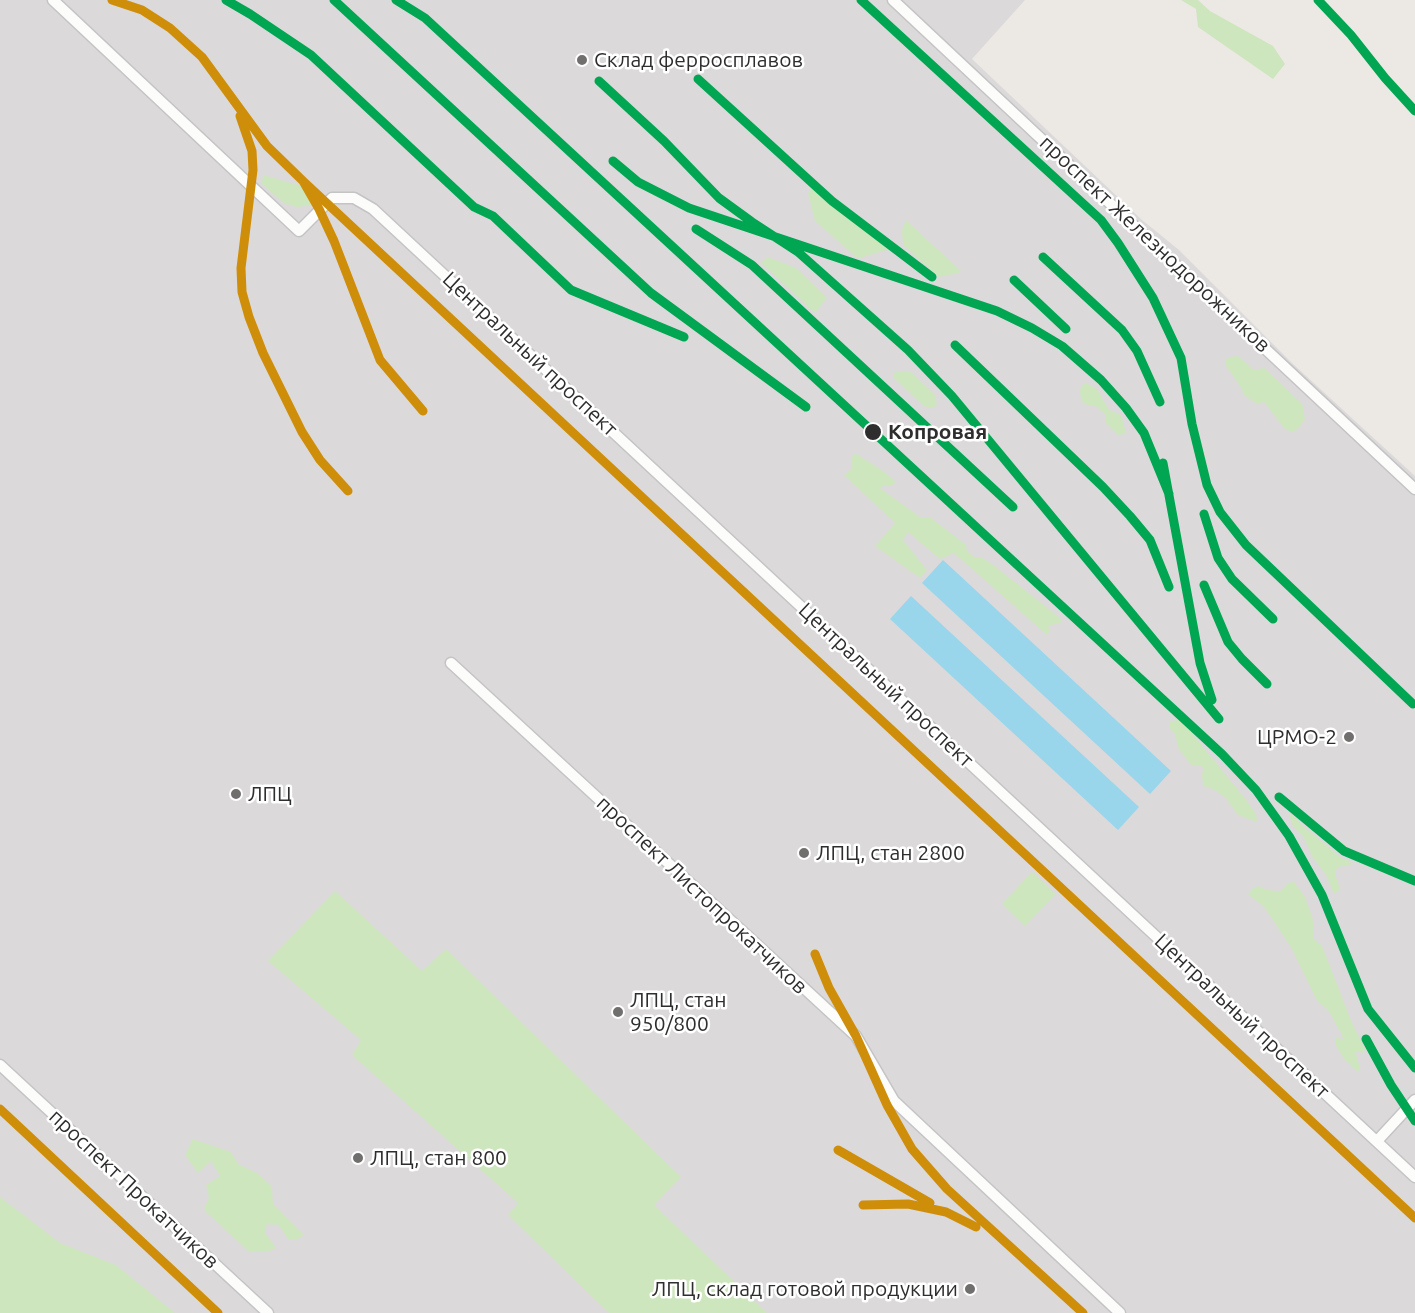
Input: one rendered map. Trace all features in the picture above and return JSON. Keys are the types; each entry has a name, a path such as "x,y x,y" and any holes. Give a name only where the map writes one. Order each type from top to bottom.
{"street":[{"name":"Центральный проспект","path":"53,0 299,231 332,198 354,198 373,209 1415,1177"},
{"name":"проспект Железнодорожников","path":"893,0 1415,489"},
{"name":"проспект Листопрокатчиков","path":"451,663 855,1036 894,1101 1120,1313"},
{"name":"проспект Прокатчиков","path":"0,1065 268,1313"},
{"path":"1377,1141 1415,1100"}],"shaded area":[{"path":"0,0 1025,0 972,59 1142,220 1179,250 1293,364 1415,476 1415,1313 0,1313"}],"green space":[{"path":"1181,0 1198,0 1210,11 1273,46 1285,64 1273,79 1198,27 1196,9"},
{"path":"263,175 302,186 312,205 297,207 284,203 262,184"},
{"path":"811,188 889,249 856,257 815,221 808,194"},
{"path":"906,220 962,272 939,277 903,245 902,230"},
{"path":"768,257 796,268 827,298 815,313 761,263"},
{"path":"1238,356 1254,370 1264,368 1302,404 1305,419 1298,429 1291,432 1284,428 1264,402 1257,404 1244,395 1225,361 1229,357"},
{"path":"895,371 911,372 935,395 937,404 933,408 924,406 893,377"},
{"path":"1086,383 1097,389 1109,410 1121,415 1126,433 1118,435 1106,423 1106,415 1096,406 1082,402 1081,386"},
{"path":"855,453 896,482 880,488 921,518 931,518 966,545 967,551 975,558 982,558 992,564 1059,617 1062,622 1048,626 1050,631 1047,635 954,553 940,559 908,532 903,540 927,570 920,578 875,546 895,523 844,475 852,469 851,459"},
{"path":"1181,720 1247,801 1256,814 1257,822 1238,815 1225,797 1203,786 1202,772 1205,770 1201,766 1191,765 1178,748 1175,734 1169,728 1170,721"},
{"path":"1292,814 1341,858 1350,861 1351,865 1340,866 1336,870 1340,889 1334,894 1326,875 1312,856 1303,836 1293,826 1289,815"},
{"path":"1032,872 1056,894 1025,926 1002,904"},
{"path":"1294,882 1305,897 1313,920 1314,939 1322,946 1352,1023 1365,1049 1363,1053 1355,1051 1360,1068 1358,1072 1344,1059 1335,1044 1336,1037 1343,1040 1342,1035 1328,1010 1317,1001 1292,949 1264,907 1248,894 1253,888 1259,886 1267,890 1281,891 1288,883"},
{"path":"335,891 422,971 446,949 681,1177 654,1205 767,1313 609,1313 508,1215 518,1203 352,1055 361,1040 268,961"},
{"path":"193,1139 231,1152 238,1164 257,1173 272,1187 273,1204 304,1235 296,1240 288,1239 279,1225 267,1224 265,1233 276,1248 266,1252 248,1251 204,1210 209,1197 206,1185 220,1176 211,1161 198,1173 185,1155"},
{"path":"0,1197 60,1243 116,1265 175,1313 0,1313"}],"water":[{"path":"943,560 1171,771 1150,794 922,583"},
{"path":"911,596 1139,807 1118,830 890,619"}],"transit line":[{"path":"112,0 142,10 170,28 202,57 267,146 303,181 334,241 380,360 423,411"},
{"path":"226,0 311,55 474,207 493,216 571,290 684,337"},
{"path":"334,0 651,293 806,407"},
{"path":"396,0 425,18 1222,754 1256,790 1289,836 1322,895 1368,1009 1415,1068"},
{"path":"861,0 1101,220 1153,298 1181,358 1192,424 1207,485 1220,512 1246,545 1413,704"},
{"path":"1318,0 1351,35 1415,111"},
{"path":"698,79 832,201 932,277"},
{"path":"599,81 664,141 719,198 798,252 908,350 952,396 1219,719"},
{"path":"240,116 252,151 253,170 241,268 242,292 249,317 263,353 302,432 320,460 348,491"},
{"path":"613,161 638,182 689,208 997,311 1032,328 1062,346 1101,380 1126,408 1144,433 1169,494"},
{"path":"303,181 1415,1218"},
{"path":"696,229 752,265 1013,507"},
{"path":"1043,257 1122,330 1137,351 1160,402"},
{"path":"1014,280 1066,329"},
{"path":"955,345 1103,487 1130,516 1150,540 1169,587"},
{"path":"1163,463 1200,663 1212,700"},
{"path":"1204,514 1218,558 1232,579 1273,619"},
{"path":"1204,585 1228,642 1267,684"},
{"path":"1279,797 1344,851 1415,881"},
{"path":"815,954 829,988 856,1036 887,1105 912,1149 947,1189 1083,1313"},
{"path":"1366,1039 1391,1085 1415,1121"},
{"path":"0,1109 218,1313"},
{"path":"838,1150 930,1203"},
{"path":"863,1205 908,1204 946,1212 976,1227"}],"place":[{"name":"Склад ферросплавов","path":"582,60"},
{"name":"Копровая","path":"873,432"},
{"name":"ЦРМО-2","path":"1349,737"},
{"name":"ЛПЦ","path":"236,794"},
{"name":"ЛПЦ, стан 2800","path":"804,853"},
{"name":"ЛПЦ, стан 950/800","path":"618,1012"},
{"name":"ЛПЦ, стан 800","path":"358,1158"},
{"name":"ЛПЦ, склад готовой продукции","path":"970,1289"}]}
